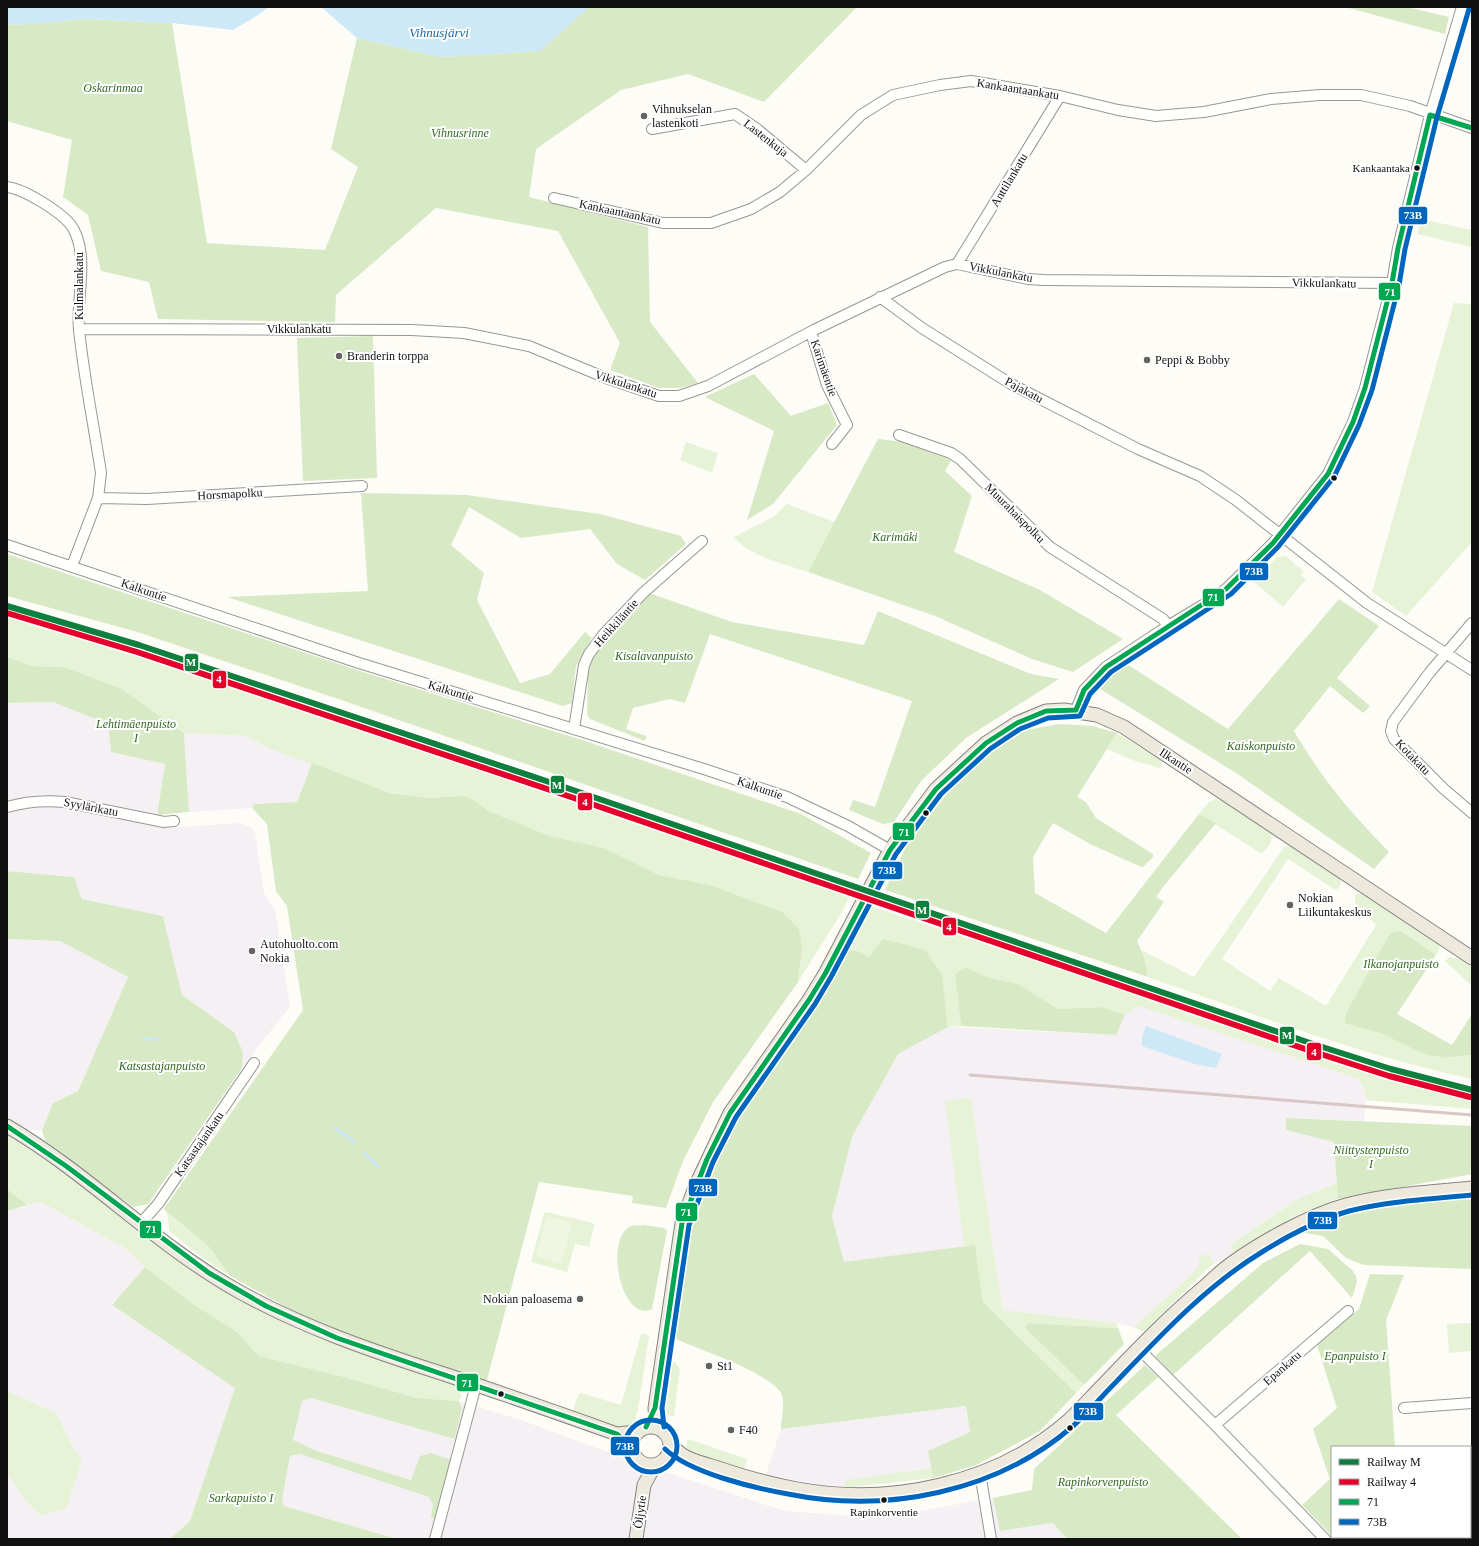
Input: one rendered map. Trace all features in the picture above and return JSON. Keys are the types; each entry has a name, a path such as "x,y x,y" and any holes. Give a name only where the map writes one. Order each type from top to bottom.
{"main road":[{"name":"Ilkantie","path":"890,850 936,789 986,743 1017,723 1032,716 1055,710 1076,710 1098,715 1124,727 1472,958"},
{"path":"686,1458 649,1465 635,1458 632,1448 632,1442 647,1429 655,1408 682,1223 695,1187 730,1113 809,1000 890,850"},
{"path":"7,1126 66,1166 209,1273 238,1291 306,1325 351,1343 617,1434 632,1448"},
{"path":"670,1444 686,1458 777,1486 825,1493 857,1495 895,1493 929,1487 980,1473 1002,1464 1047,1438 1069,1420 1138,1348 1188,1300 1231,1263 1300,1223 1343,1206 1369,1200 1472,1188"},
{"path":"617,1434 647,1429 666,1434 670,1444 670,1450 660,1462"},
{"name":"Öljytie","path":"636,1539 644,1485 639,1461"},
{"name":"Öljytie","path":"644,1485 660,1462"}],"street":[{"path":"1076,710 1084,690 1106,667 1226,589 1280,535 1328,474 1352,422 1365,388 1392,283 1398,248 1430,114 1462,7"},
{"name":"Kankaantaankatu","path":"554,198 664,223 711,223 751,209 780,192 806,170 861,115 893,95 940,85 971,81 1060,96 1118,110 1156,116 1204,112 1271,99 1320,95 1362,96 1410,106 1472,128"},
{"name":"Anttilankatu","path":"957,264 1060,96"},
{"name":"Lastenkuja","path":"652,129 735,114 757,129 806,170"},
{"name":"Kulmalankatu","path":"7,187 18,189 55,210 74,229 80,248 79,329"},
{"name":"Vikkulankatu","path":"79,329 412,330 464,333 529,346 635,389 659,396 670,397 694,392 708,386 880,297 946,266 957,264 1043,280 1392,283"},
{"name":"Pajakatu","path":"880,297 922,328 1011,384 1138,449 1200,476 1236,500 1367,603 1472,670"},
{"path":"72,566 98,498 101,474 79,329"},
{"name":"Karimäentie","path":"811,332 827,384 847,425 832,444"},
{"name":"Muurahaispolku","path":"899,436 951,453 960,459 1050,547 1163,620 1168,626"},
{"name":"Horsmapolku","path":"98,498 147,499 362,486"},
{"name":"Heikkiläntie","path":"574,729 584,665 589,654 603,634 643,593 702,542"},
{"name":"Kalkuntie","path":"7,544 359,663 574,729 787,797 848,826 890,850"},
{"path":"1446,654 1472,623"},
{"name":"Kotakatu","path":"1446,654 1430,672 1398,714 1393,722 1391,731 1394,739 1416,763 1472,813"},
{"name":"Syylärikatu","path":"7,807 22,802 49,800 164,822 174,821"},
{"name":"Katsastajankatu","path":"141,1223 158,1204 254,1062"},
{"name":"Epankatu","path":"1215,1425 1348,1311"},
{"path":"1138,1348 1325,1539"},
{"path":"435,1539 476,1385"},
{"path":"1404,1408 1472,1403"},
{"path":"980,1473 991,1539"}],"shaded area":[{"path":"53,702 108,724 111,752 165,764 157,815 64,797 40,795 22,798 7,803 7,703"},
{"path":"184,733 246,736 268,748 312,763 297,802 254,804 252,808 189,812"},
{"path":"33,806 65,808 163,828 240,823 252,828 255,833 264,893 275,910 290,1006 242,1068 243,1052 234,1032 182,995 163,916 82,899 74,877 7,871 7,813"},
{"path":"7,939 60,941 128,977 78,1091 53,1103 42,1130 26,1130 7,1118"},
{"path":"1138,1006 1359,1079 1364,1089 1366,1100 1364,1121 1286,1118 1286,1130 1335,1142 1337,1183 1299,1198 1230,1245 1234,1252 1214,1264 1210,1254 1191,1275 1134,1327 1116,1323 1003,1310 992,1243 844,1263 832,1216 852,1137 898,1054 948,1027 1116,1035 1125,1015"},
{"path":"41,1202 125,1248 145,1267 112,1305 236,1388 190,1521 170,1539 7,1539 7,1211"},
{"path":"311,1398 455,1438 462,1408 459,1401 521,1420 629,1460 785,1511 879,1518 993,1498 1000,1531 1053,1523 1067,1539 397,1539 284,1506 282,1500 290,1456 300,1454 430,1497 433,1504 431,1517 451,1460 412,1480 317,1451 293,1441 302,1401"},
{"path":"966,1406 970,1432 929,1451 931,1468 901,1472 843,1488 807,1486 765,1477 781,1429"}],"green space":[{"path":"589,7 857,7 764,102 688,74 621,90 536,149 529,197 648,227 650,322 698,383 680,388 659,388 610,370 620,343 558,231 436,208 336,295 335,322 158,319 149,282 101,271 88,215 63,197 72,140 7,121 7,24 17,25 86,19 172,23 207,243 325,250 358,167 331,149 357,38 440,57 539,51"},
{"path":"1345,7 1407,7 1449,17 1445,34"},
{"path":"1421,219 1472,230 1472,247 1417,234"},
{"path":"1454,303 1472,304 1472,542 1406,616 1372,592"},
{"path":"373,336 377,478 303,481 297,338"},
{"path":"754,374 791,416 828,403 837,425 773,504 747,520 774,431 705,397"},
{"name":"Karimäki","path":"878,439 904,442 951,460 945,471 972,496 954,552 1040,590 1123,639 1073,672 1032,659 935,616 808,572"},
{"path":"686,442 718,453 712,473 680,460"},
{"path":"361,493 467,495 600,514 681,536 686,544 645,580 617,564 590,529 521,538 469,507 451,545 484,573 477,600 520,683 550,674 585,632 592,638 576,666 572,703 563,706 227,597 368,591"},
{"path":"787,504 834,522 808,572 759,555 749,550 734,537 773,517"},
{"path":"7,554 360,671 579,739 801,814 871,853 858,879 344,701 134,631 7,596"},
{"path":"1286,556 1304,572 1301,575 1306,579 1283,607 1253,581 1277,557"},
{"name":"Kisalavanpuisto","path":"649,593 732,622 864,645 878,611 1031,674 1059,679 966,738 921,781 894,822 883,824 849,810 853,800 875,807 912,701 710,634 685,703 670,699 633,708 626,729 647,736 645,741 590,719 587,715 588,669 599,648"},
{"name":"Kaiskonpuisto","path":"1339,599 1379,626 1337,678 1370,706 1363,713 1330,686 1294,731 1326,780 1362,823 1389,852 1374,869 1236,773 1097,687 1127,664 1228,729"},
{"path":"7,615 90,639 214,679 530,786 849,897 842,912 798,982 802,949 710,885 659,875 604,848 550,836 493,813 469,797 460,796 428,798 390,793 268,748 246,736 184,733 120,688 64,667 32,666 7,657"},
{"name":"Lehtimäenpuisto I","path":"7,657 32,666 64,667 120,688 184,733 189,812 157,815 165,764 111,752 108,724 53,702 7,703"},
{"path":"1060,724 1093,726 1117,733 1077,797 1086,802 1096,818 1153,854 1153,857 1143,867 1139,866 1092,845 1053,823 1033,857 1035,893 1106,933 1199,814 1216,823 1156,897 1164,902 1137,941 1143,954 1148,977 885,890 906,846 962,774 1020,731"},
{"path":"1117,733 1162,761 1160,768 1132,760 1107,749"},
{"path":"312,763 390,793 428,798 460,796 469,797 491,812 550,836 604,848 659,875 710,885 782,912 799,929 802,949 798,982 713,1102 683,1161 666,1208 632,1203 633,1196 539,1182 486,1384 308,1319 230,1276 209,1247 164,1209 303,1010 287,906 276,891 267,824 252,808 254,804 297,802"},
{"path":"1216,799 1225,801 1272,833 1271,843 1262,854 1199,814 1209,802"},
{"path":"1285,846 1290,846 1340,879 1341,884 1338,889 1334,889 1288,859 1222,959 1270,991 1279,978 1326,1006 1376,925 1355,903 1355,895 1363,893 1438,944 1440,949 1436,955 1401,931 1390,933 1346,1013 1344,1022 1380,1033 1424,1054 1444,1058 1472,1055 1472,1079 1349,1046 1269,1020 1148,977 1141,950 1194,977"},
{"name":"Katsastajanpuisto","path":"7,871 74,877 82,899 163,916 182,995 234,1032 243,1052 242,1068 148,1204 133,1207 45,1141 42,1130 53,1103 78,1091 128,977 60,941 7,939"},
{"path":"870,906 1351,1068 1472,1101 1472,1109 1366,1100 1364,1089 1359,1079 1138,1006 1125,1015 1101,1007 1058,1009 1018,984 986,977 966,967 955,974 961,1026 948,1027 946,1009 858,951 846,950"},
{"name":"Ilkanojanpuisto","path":"1401,931 1436,955 1397,1014 1452,1045 1472,1014 1472,1055 1444,1058 1424,1054 1380,1033 1344,1023 1346,1013 1390,933"},
{"path":"883,939 925,950 942,975 948,1027 898,1054 852,1137 832,1216 844,1262 975,1245 983,1302 1076,1393 1040,1431 976,1465 933,1478 928,1451 970,1432 966,1406 781,1429 783,1399 776,1387 765,1379 735,1363 678,1340 673,1336 671,1329 692,1223 704,1184 750,1092 829,980 846,950 858,951 869,957"},
{"path":"1449,957 1460,959 1472,967 1472,986 1445,961"},
{"path":"966,967 986,977 1018,984 1058,1009 1101,1007 1125,1015 1116,1035 961,1026 955,974"},
{"path":"971,1098 1003,1310 1116,1323 1118,1328 1029,1323 1025,1328 1084,1385 1076,1393 983,1302 975,1245 964,1246 945,1101"},
{"name":"Niittystenpuisto I","path":"1286,1118 1472,1126 1472,1174 1338,1199 1334,1142 1286,1130"},
{"path":"7,1134 69,1176 239,1298 297,1329 369,1356 456,1385 462,1392 459,1401 417,1398 344,1377 259,1356 237,1332 193,1304 145,1267 125,1248 41,1202 27,1205 7,1189"},
{"path":"1337,1183 1338,1199 1301,1213 1234,1252 1230,1245 1299,1198"},
{"path":"7,1189 27,1205 7,1211"},
{"path":"1472,1194 1472,1269 1364,1265 1346,1258 1323,1236 1299,1232 1335,1215 1401,1199"},
{"path":"164,1209 209,1247 230,1276 200,1256 169,1231 168,1217"},
{"path":"547,1212 593,1223 594,1226 589,1247 575,1244 567,1272 531,1262 544,1213"},
{"path":"547,1216 572,1223 561,1264 536,1256"},
{"path":"644,1225 664,1228 667,1231 652,1309 641,1310 632,1304 625,1293 617,1262 618,1247 623,1234 631,1226"},
{"path":"1300,1244 1328,1249 1353,1271 1357,1282 1352,1298 1310,1251 1173,1375 1155,1356 1263,1263"},
{"path":"1210,1254 1214,1264 1208,1268 1144,1332 1134,1327 1191,1275 1198,1267 1200,1256"},
{"name":"Sarkapuisto I","path":"145,1267 193,1304 237,1332 259,1356 344,1377 417,1398 459,1401 462,1408 455,1439 311,1398 302,1401 293,1440 317,1451 411,1480 420,1456 431,1453 451,1460 437,1519 431,1517 433,1504 429,1497 300,1454 290,1456 282,1500 284,1506 397,1539 170,1539 190,1521 235,1388 112,1305"},
{"name":"Epanpuisto I","path":"1370,1274 1404,1275 1386,1320 1395,1446 1331,1446 1331,1535 1302,1505 1330,1479 1313,1429 1337,1408 1317,1345 1359,1309"},
{"path":"1029,1323 1118,1328 1124,1344 1084,1385 1025,1328"},
{"path":"1472,1323 1472,1351 1449,1353 1447,1324"},
{"path":"643,1333 649,1336 635,1420 629,1427 620,1428 575,1414 573,1410 578,1395 581,1393 621,1405 641,1334"},
{"path":"672,1362 675,1362 680,1369 674,1416 662,1415 669,1367"},
{"name":"Rapinkorvenpuisto","path":"1145,1365 1158,1377 1116,1415 1242,1539 1067,1539 1053,1523 1000,1531 993,1498 1032,1490 1034,1469"},
{"path":"9,1392 56,1413 75,1452 79,1454 82,1460 66,1508 41,1516 24,1499 7,1472 7,1393"},
{"path":"688,1439 747,1459 744,1468 740,1470 685,1450"},
{"path":"931,1468 933,1478 843,1488 846,1480"},
{"path":"1334,1538 1425,1539 1335,1539"}],"water":[{"path":"7,7 269,7 233,30 172,23 86,19 17,25 7,24"},
{"name":"Vihnusjärvi","path":"321,7 589,7 540,51 440,57 357,38"},
{"path":"1146,1026 1222,1054 1216,1068 1195,1064 1142,1046 1142,1037"}],"waterway":[{"path":"144,1039 157,1039"},
{"path":"335,1128 354,1142"},
{"path":"365,1153 378,1167"}],"railway":[{"path":"970,1075 1472,1115"}],"rail line":[{"name":"M","path":"7,606 139,645 573,790 1310,1043 1391,1069 1472,1090"},
{"name":"4","path":"7,613 137,652 571,797 1308,1050 1389,1076 1470,1097"}],"transit line":[{"name":"73B","path":"664,1427 662,1408 689,1225 713,1162 736,1117 815,1004 831,977 896,854 941,794 990,749 1020,729 1048,718 1080,716 1090,694 1111,672 1231,594 1278,547 1334,477 1359,425 1372,390 1399,285 1405,249 1437,117 1469,9"},
{"name":"71","path":"1430,115 1472,128"},
{"name":"71","path":"1076,710 1084,690 1106,667 1226,589 1273,543 1328,474 1353,422 1365,388 1392,283 1398,248 1430,115"},
{"name":"71","path":"646,1427 655,1408 682,1223 707,1159 730,1113 809,1000 825,974 890,850 936,789 986,743 1017,723 1046,711 1076,710"},
{"name":"71","path":"7,1126 66,1166 209,1273 266,1306 337,1338 617,1434 631,1447"},
{"name":"73B","path":"665,1449 676,1458 723,1478 788,1494 826,1500 864,1501 902,1499 939,1492 976,1482 1010,1467 1043,1449 1073,1426 1184,1313 1241,1265 1262,1252 1304,1228 1349,1211 1395,1203 1472,1195"},
{"name":"73B","path":"646,1420 656,1420 665,1424 673,1432 677,1441 677,1446 677,1451 673,1460 665,1468 656,1472 646,1472 637,1468 629,1460 625,1451 625,1441 629,1432 637,1424 646,1420"}],"place":[{"name":"Vihnukselan lastenkoti","path":"644,116"},
{"name":"Kankaantaka","path":"1417,168"},
{"name":"Branderin torppa","path":"339,356"},
{"name":"Peppi & Bobby","path":"1147,360"},
{"name":"Nokian Liikuntakeskus","path":"1290,905"},
{"name":"Autohuolto.com Nokia","path":"252,951"},
{"name":"Nokian paloasema","path":"580,1299"},
{"name":"St1","path":"709,1366"},
{"name":"F40","path":"731,1430"},
{"name":"Rapinkorventie","path":"884,1500"}],"park label":[{"name":"Oskarinmaa","path":"113,88"},
{"name":"Vihnusrinne","path":"460,133"}]}
